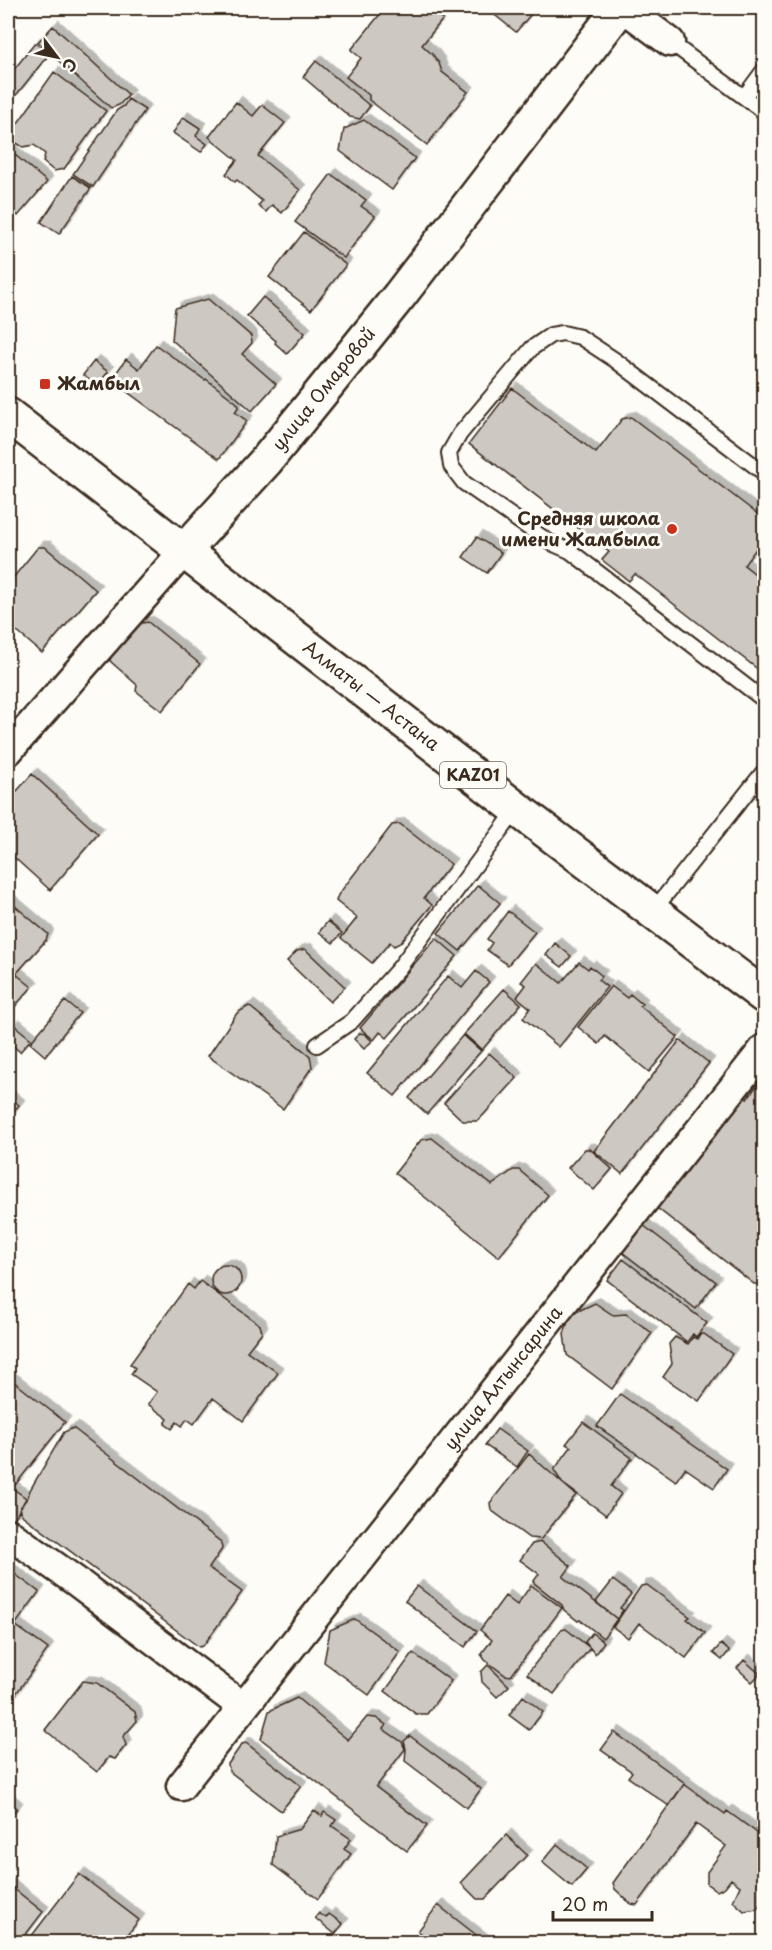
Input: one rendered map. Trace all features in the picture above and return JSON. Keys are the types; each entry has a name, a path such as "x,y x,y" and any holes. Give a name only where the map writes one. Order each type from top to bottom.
{"main road":[{"name":"улица Омаровой","path":"184,551 266,461 400,295 622,8"},
{"name":"Алматы — Астана","path":"8,416 517,809 765,996"}],"street":[{"path":"622,8 670,42"},
{"name":"улица Омаровой","path":"8,752 184,551"},
{"name":"улица Алтынсарина","path":"181,1786 765,1048"},
{"path":"8,1533 77,1581 243,1707"}],"lane":[{"path":"670,42 765,112"},
{"path":"744,97 765,69"},
{"path":"765,473 615,360 580,338 563,333 551,335 532,348 460,434 449,453 451,466 464,483 549,542 570,551 765,700"},
{"path":"653,911 765,771"},
{"path":"317,1045 352,1021 399,968 517,809"}],"building":[{"path":"385,8 429,8 443,19 422,45 439,63 442,72 468,92 427,145 369,100 369,95 346,77 361,58 351,50"},
{"path":"486,8 536,8 516,32"},
{"path":"53,26 129,95 119,105 111,108 38,42"},
{"path":"35,43 49,54 13,99 8,95 8,77"},
{"path":"316,61 370,106 360,119 350,117 303,77"},
{"path":"54,72 106,111 64,169 54,171 43,162 45,154 34,145 23,147 13,141 13,130"},
{"path":"128,99 145,110 93,187 73,174 117,110 124,106"},
{"path":"236,102 253,116 262,105 285,123 258,156 300,190 282,213 272,205 266,212 258,206 262,201 237,180 235,182 226,174 237,160 209,137"},
{"path":"183,117 200,128 196,136 207,144 201,152 173,133"},
{"path":"364,120 415,158 392,190 340,151 344,129"},
{"path":"8,149 47,182 18,216 8,206"},
{"path":"331,174 366,200 361,206 375,216 344,258 295,222"},
{"path":"72,176 91,188 59,234 41,222"},
{"path":"304,232 346,265 311,310 269,277"},
{"path":"263,297 305,333 287,354 275,343 276,341 247,316"},
{"path":"208,299 251,336 252,343 242,354 276,384 252,411 172,340 175,308"},
{"path":"156,345 206,379 239,406 235,412 247,421 219,459 122,388 126,381 116,373 126,359 139,369"},
{"path":"94,361 108,372 97,386 83,375"},
{"name":"Средняя школа имени Жамбыла","path":"512,388 596,453 622,419 631,417 764,519 764,538 744,565 764,581 764,674 635,574 629,581 602,560 609,552 469,444"},
{"path":"477,537 501,553 487,573 463,557"},
{"path":"38,547 45,547 96,590 42,653 8,624 8,584"},
{"path":"148,622 200,664 162,711 136,691 137,685 110,661 126,635 142,623"},
{"path":"32,774 98,834 50,890 8,852 8,801"},
{"path":"400,824 451,864 424,898 432,905 400,943 394,946 390,942 372,963 341,938 357,918 336,901 338,895 392,825"},
{"path":"478,885 500,903 460,951 438,933"},
{"path":"8,900 48,934 46,940 16,974 32,987 8,1014"},
{"path":"508,911 535,932 508,965 487,950 492,943 487,939"},
{"path":"328,921 342,933 333,943 319,932"},
{"path":"436,938 457,956 387,1038 380,1032 374,1040 360,1028"},
{"path":"555,943 571,956 562,967 546,955"},
{"path":"305,949 345,987 330,1002 287,961 297,951"},
{"path":"579,962 588,969 590,966 602,976 598,980 607,987 559,1047 523,1018 530,1008 517,997 526,985 521,982 536,963 561,983"},
{"path":"476,971 489,982 395,1096 367,1073 448,976 462,988"},
{"path":"611,986 627,998 630,994 642,1004 640,1006 678,1037 649,1072 605,1036 599,1044 578,1027"},
{"path":"504,989 521,1004 482,1050 464,1034"},
{"path":"65,1001 80,1013 45,1056 30,1043"},
{"path":"249,1006 310,1056 312,1067 283,1109 208,1056 237,1013"},
{"path":"14,1025 31,1039 20,1052 8,1041 8,1033"},
{"path":"360,1033 365,1034 372,1041 364,1049 354,1039"},
{"path":"463,1035 481,1051 427,1114 409,1098"},
{"path":"680,1040 709,1063 622,1174 594,1151"},
{"path":"489,1053 517,1078 478,1121 463,1121 444,1103"},
{"path":"758,1084 764,1085 764,1284 754,1284 652,1204 738,1093 747,1099"},
{"path":"8,1096 19,1105 8,1119"},
{"path":"432,1138 492,1185 513,1170 519,1170 548,1195 499,1257 395,1173 421,1140"},
{"path":"585,1149 590,1149 612,1169 594,1190 568,1168"},
{"path":"643,1225 716,1282 696,1309 622,1252"},
{"path":"623,1259 707,1323 696,1337 693,1334 687,1342 607,1280"},
{"path":"226,1265 237,1269 241,1280 237,1291 226,1295 215,1291 211,1280 215,1269"},
{"path":"200,1281 260,1325 262,1332 247,1351 278,1373 243,1421 213,1398 194,1424 187,1419 182,1426 177,1422 172,1429 165,1424 168,1419 148,1404 157,1392 131,1374 135,1368 130,1364 188,1284 194,1289"},
{"path":"595,1303 613,1315 626,1314 652,1333 612,1389 567,1355 564,1334 569,1318"},
{"path":"700,1334 704,1334 732,1354 699,1401 663,1377 672,1364 669,1344 675,1337 688,1344 693,1337 697,1339"},
{"path":"8,1377 65,1422 16,1484 8,1484"},
{"path":"620,1394 727,1469 714,1488 685,1468 676,1481 597,1426"},
{"path":"583,1422 632,1458 611,1486 621,1494 606,1515 562,1483 554,1470 571,1447 566,1444"},
{"path":"73,1428 221,1542 222,1549 209,1568 242,1592 203,1646 199,1647 23,1516 19,1509 64,1432"},
{"path":"497,1429 528,1451 517,1467 485,1445"},
{"path":"529,1454 576,1495 541,1539 529,1538 491,1510 490,1503"},
{"path":"8,1485 26,1498 13,1521 8,1517"},
{"path":"541,1542 571,1566 563,1577 617,1619 603,1638 564,1610 562,1605 533,1582 539,1574 520,1560 532,1544"},
{"path":"8,1569 39,1592 15,1625 48,1649 8,1705"},
{"path":"613,1580 631,1594 620,1608 623,1610 617,1619 596,1602"},
{"path":"531,1585 562,1608 511,1676 505,1675 485,1660 481,1654 492,1640 480,1630 505,1596 517,1605"},
{"path":"647,1585 690,1617 687,1619 705,1633 686,1658 639,1623 628,1638 613,1627 641,1586"},
{"path":"417,1586 477,1631 465,1647 405,1601"},
{"path":"355,1619 400,1652 369,1695 324,1662 330,1630"},
{"path":"566,1629 590,1648 554,1694 527,1674 561,1630"},
{"path":"592,1633 604,1642 595,1654 585,1642"},
{"path":"721,1644 729,1651 722,1660 713,1653"},
{"path":"413,1653 451,1681 427,1714 416,1714 385,1691"},
{"path":"744,1660 760,1674 752,1682 737,1668"},
{"path":"488,1665 509,1686 497,1697 482,1682 481,1672"},
{"path":"83,1681 97,1683 135,1712 137,1721 123,1737 126,1745 115,1759 109,1757 97,1772 45,1730"},
{"path":"523,1696 543,1712 529,1730 509,1715"},
{"path":"297,1698 348,1740 367,1717 376,1718 386,1725 383,1729 402,1742 405,1749 376,1787 427,1826 407,1851 261,1739 269,1711"},
{"path":"614,1732 685,1783 669,1806 628,1777 632,1772 601,1750"},
{"path":"410,1736 481,1789 467,1808 405,1761 404,1741"},
{"path":"246,1743 301,1786 281,1811 229,1771 228,1764 242,1744"},
{"path":"684,1784 725,1814 727,1811 764,1838 764,1899 757,1909 744,1911 733,1901 740,1886 731,1879 725,1887 717,1891 707,1884 707,1872 726,1846 696,1824 637,1905 631,1904 615,1889 613,1883"},
{"path":"8,1800 17,1808 8,1820"},
{"path":"314,1810 322,1816 324,1812 336,1820 332,1826 351,1839 344,1849 351,1854 318,1899 273,1865 276,1836 300,1829"},
{"path":"506,1835 527,1855 485,1899 477,1899 461,1883"},
{"path":"557,1844 587,1869 572,1887 542,1862"},
{"path":"79,1874 139,1920 122,1942 27,1942"},
{"path":"8,1884 43,1912 20,1942 8,1942"},
{"path":"438,1905 484,1941 433,1942 418,1931"},
{"path":"319,1913 326,1918 329,1914 343,1924 335,1934 315,1918"}],"place":[{"name":"Жамбыл","path":"45,384"},
{"name":"Средняя школа имени Жамбыла","path":"672,529"}]}
